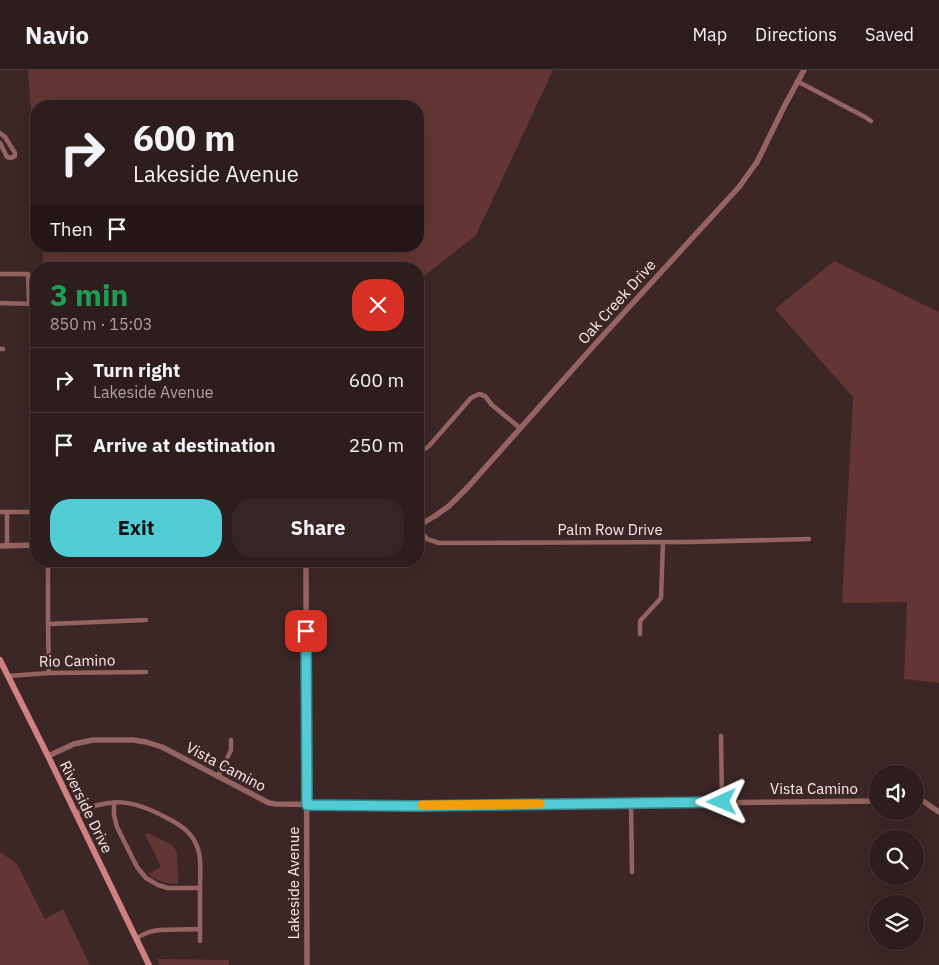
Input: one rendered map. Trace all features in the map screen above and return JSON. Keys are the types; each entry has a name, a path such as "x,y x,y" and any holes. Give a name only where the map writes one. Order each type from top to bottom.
{"main road":[{"name":"Riverside Drive","path":"0,660 149,965"}],"street":[{"name":"Oak Creek Drive","path":"424,523 449,506 468,488 746,178 757,162 804,70"},
{"path":"797,81 865,116 871,121"},
{"path":"0,133 5,137 15,156 7,157 0,143"},
{"path":"0,274 28,274 29,304 0,304"},
{"path":"424,450 476,394 485,396 492,405 520,428"},
{"path":"0,512 30,512"},
{"path":"7,512 7,546"},
{"name":"Palm Row Drive","path":"424,535 427,539 439,543 809,539"},
{"path":"640,634 640,621 661,598 663,542"},
{"path":"0,546 30,546"},
{"path":"48,567 49,673"},
{"name":"Lakeside Avenue","path":"306,567 307,965"},
{"path":"48,624 146,620"},
{"name":"Rio Camino","path":"8,676 49,673 146,672"},
{"path":"721,736 722,802"},
{"name":"Vista Camino","path":"48,756 74,744 86,741 133,740 146,742 162,747 269,804 416,806 869,801"},
{"path":"218,777 231,750 231,740"},
{"path":"114,802 114,815 117,827 137,867 146,878 168,888 200,888"},
{"path":"76,813 95,804 114,802 134,804 147,808 181,825 193,837 199,853 200,941"},
{"path":"924,803 939,812"},
{"path":"631,804 632,872"},
{"path":"136,938 159,930 200,929"}],"shaded area":[{"path":"28,70 553,70 476,235 424,276 424,262 43,262 43,252 424,252 424,100 30,100"},
{"path":"834,261 939,312 939,683 904,679 907,602 842,603 853,397 775,309"},
{"path":"148,833 172,845 177,853 178,884 162,882 148,874 161,867 145,834"},
{"path":"0,852 17,864 45,919 63,909 90,965 0,965"},
{"path":"157,959 229,960 229,965 160,965"}],"slow traffic":[{"path":"422,805 540,804"}],"route":[{"path":"306,631 307,805 416,806 722,802"}]}
